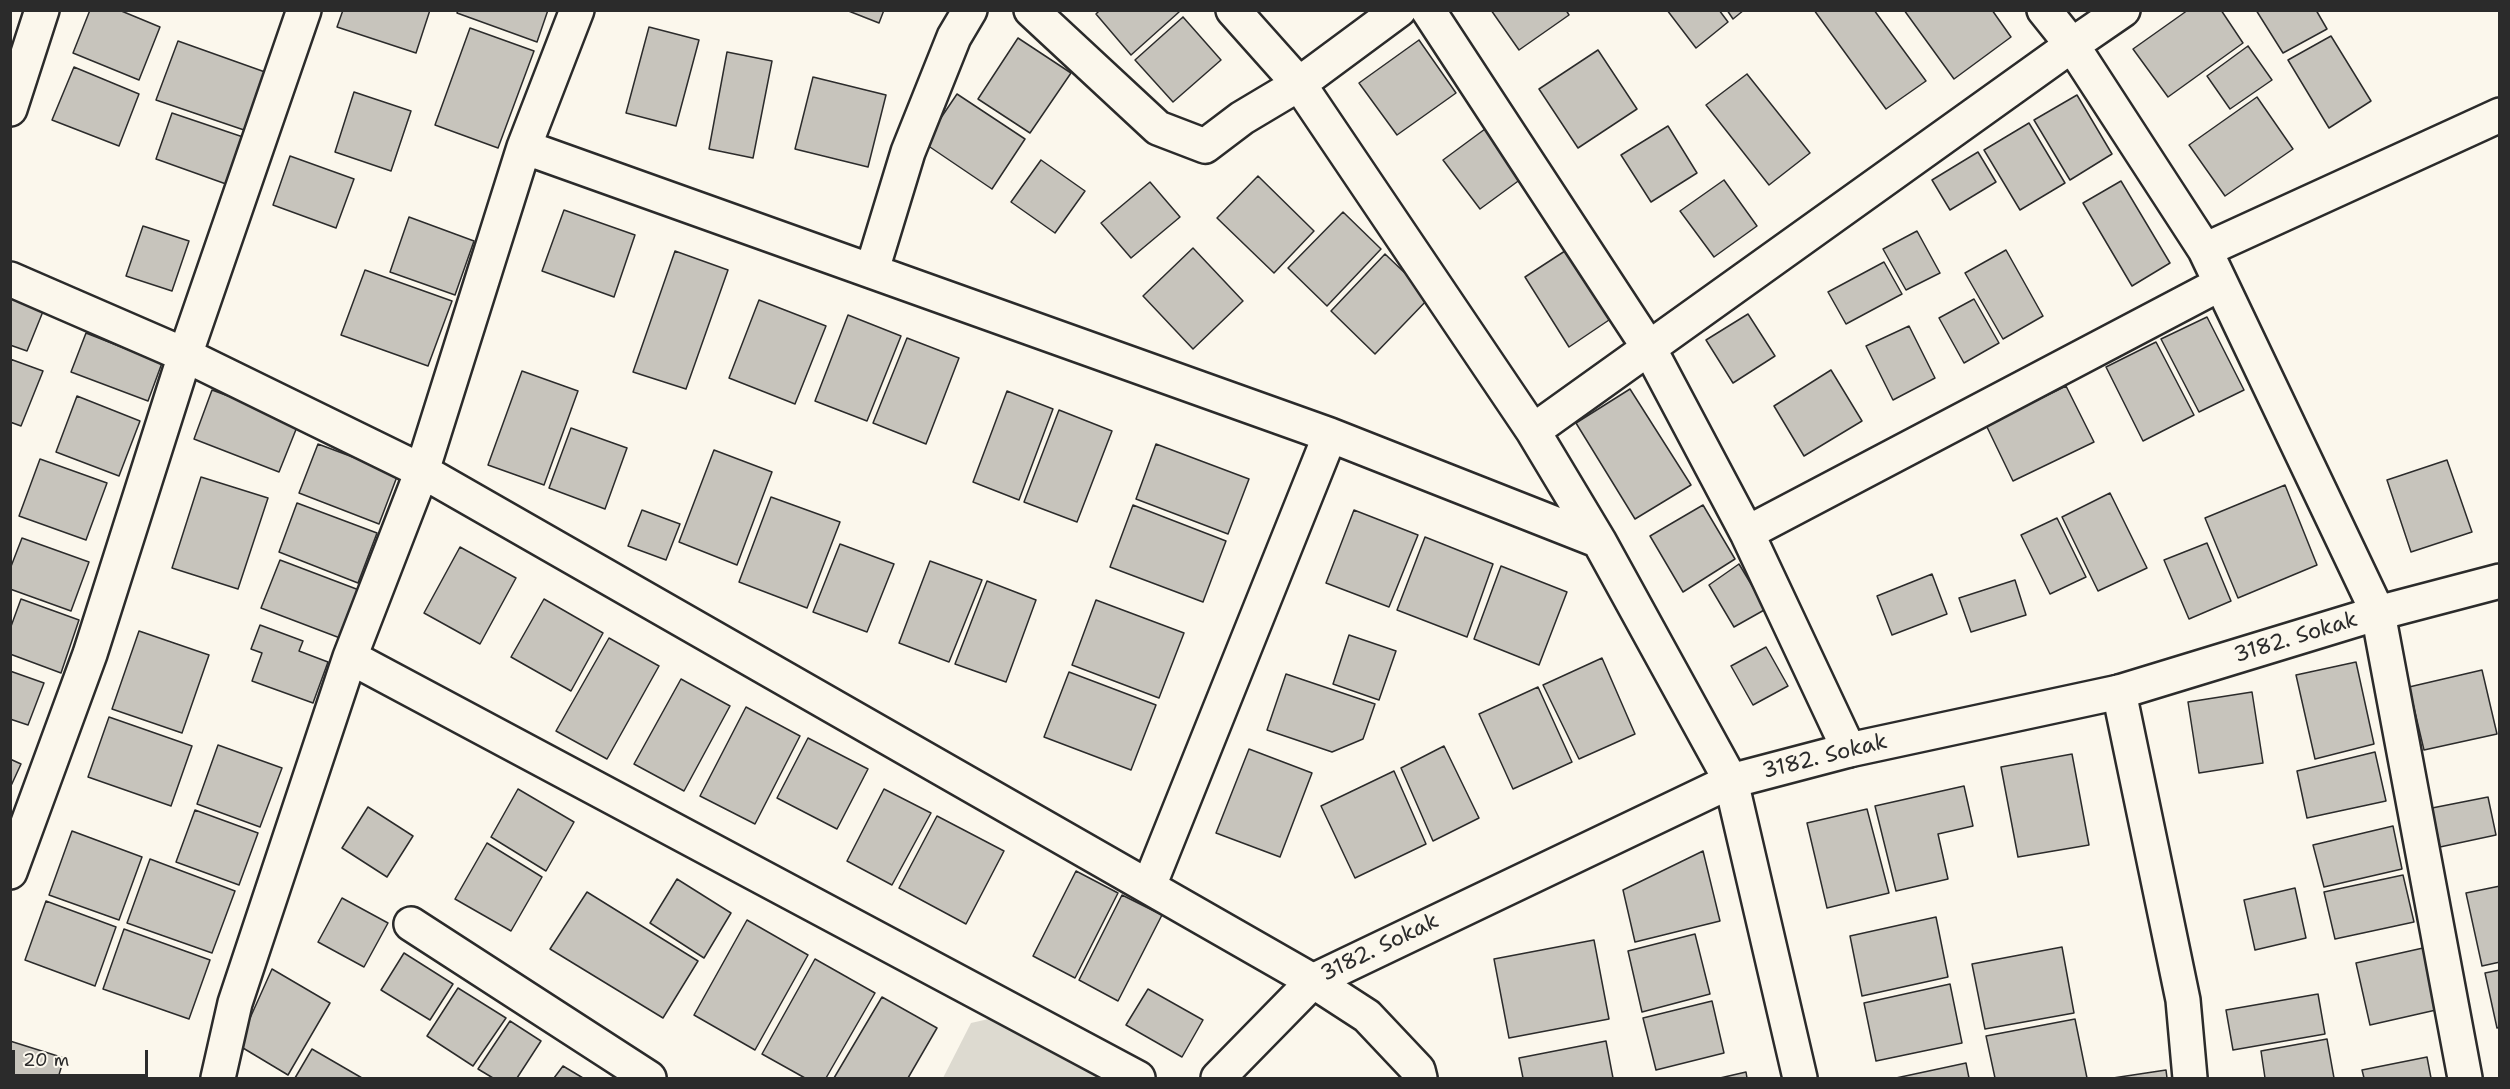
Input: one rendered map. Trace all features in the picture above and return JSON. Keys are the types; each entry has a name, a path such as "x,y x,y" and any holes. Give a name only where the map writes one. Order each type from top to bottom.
{"street":[{"path":"10,109 42,10"},
{"path":"10,872 90,654 185,355 304,10"},
{"path":"218,1078 235,1004 350,657 422,471 524,147 577,10"},
{"path":"872,270 908,152 954,37 970,10"},
{"path":"1031,10 1158,128 1205,146 1242,118 1299,84 1399,10"},
{"path":"1233,10 1299,84 1533,430 1599,541 1731,781 1800,1078"},
{"path":"1428,10 1649,348 1747,533 1849,750"},
{"path":"2044,10 2072,45 2205,250 2378,614 2465,1078"},
{"path":"1533,430 2123,10"},
{"path":"2205,250 2499,115"},
{"path":"524,147 1330,435 1599,541"},
{"path":"10,279 185,355 422,471 1312,981 1367,1016 1418,1070 1420,1078"},
{"path":"1747,533 2220,284"},
{"path":"1149,886 1330,435"},
{"name":"3182. Sokak","path":"1218,1078 1312,981 1731,781 1849,750 2119,692 2378,614 2499,581"},
{"path":"350,657 1138,1078"},
{"path":"2119,692 2183,1000 2190,1078"},
{"path":"411,924 649,1078"}],"shaded area":[{"path":"993,1018 1099,1078 943,1078 971,1023"}],"building":[{"path":"90,10 119,10 160,27 139,80 73,53"},
{"path":"343,10 430,10 416,53 337,27"},
{"path":"458,10 548,10 537,42 457,13"},
{"path":"846,10 884,10 879,23"},
{"path":"1100,10 1177,10 1179,12 1131,55 1096,14"},
{"path":"1491,10 1566,10 1569,15 1519,50"},
{"path":"1667,10 1719,10 1728,22 1696,48"},
{"path":"1727,10 1744,10 1733,19"},
{"path":"1814,10 1874,10 1926,81 1886,109"},
{"path":"1904,10 1992,10 2011,37 1954,79"},
{"path":"2188,10 2221,10 2243,43 2168,97 2133,49"},
{"path":"2256,10 2316,10 2327,29 2283,53"},
{"path":"1183,17 1221,60 1173,102 1135,60"},
{"path":"649,27 699,40 676,126 626,113"},
{"path":"470,28 534,51 498,148 435,125"},
{"path":"2331,36 2371,101 2329,128 2288,60"},
{"path":"1018,38 1071,73 1030,133 978,99"},
{"path":"1419,40 1456,93 1397,135 1359,83"},
{"path":"178,41 265,72 244,130 156,100"},
{"path":"2248,46 2272,80 2230,109 2207,76"},
{"path":"1598,50 1637,109 1578,148 1539,89"},
{"path":"727,52 772,61 753,158 709,149"},
{"path":"74,67 139,94 119,146 52,120"},
{"path":"1747,74 1810,153 1769,185 1706,105"},
{"path":"813,77 886,95 868,167 795,149"},
{"path":"354,92 411,111 391,171 335,152"},
{"path":"957,94 1025,139 992,189 924,143"},
{"path":"2077,95 2112,154 2070,180 2034,120"},
{"path":"2257,97 2293,149 2225,196 2189,145"},
{"path":"172,113 243,137 226,184 156,159"},
{"path":"2029,123 2065,183 2020,210 1984,150"},
{"path":"1668,126 1697,173 1651,202 1621,155"},
{"path":"1485,129 1521,179 1480,209 1443,160"},
{"path":"1978,152 1996,182 1950,210 1932,180"},
{"path":"290,156 354,179 336,228 273,205"},
{"path":"1041,160 1085,191 1055,233 1011,202"},
{"path":"1258,176 1314,231 1274,273 1217,218"},
{"path":"1724,180 1757,226 1714,257 1680,211"},
{"path":"2121,181 2170,263 2132,286 2083,203"},
{"path":"1150,182 1180,217 1131,258 1101,223"},
{"path":"564,210 635,235 614,297 542,271"},
{"path":"1343,212 1381,249 1327,306 1288,268"},
{"path":"409,217 474,241 455,295 390,272"},
{"path":"143,226 189,241 172,291 126,276"},
{"path":"1917,231 1940,273 1906,290 1883,249"},
{"path":"1193,248 1243,301 1193,349 1143,296"},
{"path":"1568,249 1612,318 1569,347 1525,277"},
{"path":"2006,250 2043,316 2003,339 1965,273"},
{"path":"675,251 728,270 686,389 633,372"},
{"path":"1385,254 1430,297 1375,354 1331,311"},
{"path":"1884,262 1902,294 1846,324 1828,292"},
{"path":"365,270 452,301 428,366 341,335"},
{"path":"10,296 44,309 27,351 10,345"},
{"path":"1974,299 1999,343 1964,363 1939,318"},
{"path":"759,300 826,326 795,404 729,378"},
{"path":"1748,314 1775,356 1733,383 1706,340"},
{"path":"848,315 901,336 867,421 815,401"},
{"path":"2207,317 2244,390 2199,412 2161,339"},
{"path":"1909,326 1935,378 1893,400 1866,346"},
{"path":"86,333 162,363 148,401 71,372"},
{"path":"907,338 959,358 926,444 873,423"},
{"path":"2156,342 2194,415 2143,441 2106,367"},
{"path":"10,359 43,371 21,426 10,422"},
{"path":"1831,370 1862,421 1804,456 1774,406"},
{"path":"522,371 578,391 544,485 488,465"},
{"path":"2066,386 2094,442 2013,481 1986,425"},
{"path":"1630,389 1691,485 1635,519 1576,423"},
{"path":"212,390 299,422 279,472 194,439"},
{"path":"1007,391 1053,409 1019,500 973,482"},
{"path":"77,396 140,421 119,476 56,452"},
{"path":"1059,410 1112,431 1077,522 1024,502"},
{"path":"571,428 627,448 605,509 549,488"},
{"path":"318,444 398,474 379,524 299,493"},
{"path":"1156,444 1249,479 1228,534 1136,499"},
{"path":"714,450 772,472 737,565 679,542"},
{"path":"40,459 107,483 86,540 19,516"},
{"path":"2447,460 2472,532 2411,552 2387,480"},
{"path":"201,477 268,498 238,589 172,568"},
{"path":"2285,485 2317,565 2238,598 2205,518"},
{"path":"2110,493 2147,568 2098,591 2062,517"},
{"path":"771,497 840,522 807,608 739,582"},
{"path":"297,503 377,533 358,583 279,552"},
{"path":"1133,505 1226,541 1203,602 1110,567"},
{"path":"1703,505 1735,559 1683,592 1650,536"},
{"path":"642,510 680,524 666,560 628,546"},
{"path":"1354,510 1418,535 1389,607 1326,583"},
{"path":"2057,518 2086,577 2050,594 2021,535"},
{"path":"1425,537 1493,564 1467,637 1397,610"},
{"path":"22,538 89,562 71,611 10,589 10,569"},
{"path":"2207,543 2231,601 2189,619 2164,560"},
{"path":"840,544 894,564 867,632 813,612"},
{"path":"460,547 516,578 480,644 424,613"},
{"path":"280,560 359,590 340,638 261,608"},
{"path":"930,561 982,580 949,662 899,643"},
{"path":"1739,564 1766,609 1734,627 1709,585"},
{"path":"1501,566 1567,592 1539,665 1474,639"},
{"path":"1932,574 1947,614 1892,635 1877,596"},
{"path":"2015,580 2026,615 1971,632 1959,598"},
{"path":"987,581 1036,600 1006,682 955,664"},
{"path":"21,599 79,620 61,673 10,654 10,629"},
{"path":"544,599 603,633 571,691 511,657"},
{"path":"1096,600 1184,633 1159,698 1072,665"},
{"path":"260,625 303,641 299,651 328,662 313,703 252,681 262,653 251,649"},
{"path":"139,631 209,655 182,733 112,709"},
{"path":"1349,635 1396,651 1379,700 1333,684"},
{"path":"609,638 659,666 607,759 556,731"},
{"path":"1766,647 1788,686 1753,705 1731,666"},
{"path":"1602,658 1635,734 1579,759 1543,685"},
{"path":"2356,662 2374,744 2315,759 2296,675"},
{"path":"2482,670 2497,734 2424,750 2409,687"},
{"path":"10,671 44,683 28,725 10,719"},
{"path":"1069,672 1156,705 1131,770 1044,737"},
{"path":"1286,674 1375,704 1363,739 1332,752 1267,730"},
{"path":"681,679 730,706 684,791 634,764"},
{"path":"1538,687 1572,762 1513,789 1479,714"},
{"path":"2252,692 2263,763 2199,773 2188,702"},
{"path":"746,707 800,736 755,824 700,796"},
{"path":"109,717 192,746 171,806 88,777"},
{"path":"808,738 868,769 837,829 777,798"},
{"path":"218,745 282,768 260,827 197,804"},
{"path":"1444,746 1479,818 1433,841 1401,768"},
{"path":"1249,749 1312,773 1280,857 1216,833"},
{"path":"2375,752 2386,801 2307,818 2297,771"},
{"path":"2072,754 2089,845 2018,857 2001,767"},
{"path":"10,759 21,764 10,788"},
{"path":"1394,771 1426,844 1355,878 1321,806"},
{"path":"1964,786 1973,826 1938,834 1948,879 1896,891 1875,806"},
{"path":"518,789 574,822 546,871 491,837"},
{"path":"884,789 931,813 892,885 847,861"},
{"path":"2488,797 2496,835 2440,847 2432,808"},
{"path":"368,807 413,836 387,877 342,848"},
{"path":"1867,809 1889,893 1827,908 1807,823"},
{"path":"195,810 258,833 239,885 176,862"},
{"path":"937,816 1004,851 966,924 899,888"},
{"path":"2393,826 2402,869 2324,887 2313,845"},
{"path":"72,831 142,857 119,920 49,895"},
{"path":"487,843 542,877 511,931 455,899"},
{"path":"1703,851 1720,921 1635,942 1623,890"},
{"path":"150,859 235,891 212,953 127,923"},
{"path":"1076,871 1118,893 1075,978 1033,956"},
{"path":"2403,875 2414,922 2335,939 2324,892"},
{"path":"677,879 731,913 704,958 650,923"},
{"path":"2500,886 2500,962 2482,966 2466,893"},
{"path":"2295,888 2306,938 2255,950 2244,900"},
{"path":"587,892 698,961 663,1018 550,949"},
{"path":"1122,895 1162,915 1118,1001 1079,980"},
{"path":"342,898 388,923 364,967 318,942"},
{"path":"46,901 116,927 95,986 25,960"},
{"path":"1936,917 1948,977 1862,996 1850,936"},
{"path":"747,920 808,955 755,1050 694,1015"},
{"path":"124,929 210,960 189,1019 103,989"},
{"path":"1695,934 1710,994 1642,1012 1628,951"},
{"path":"1594,940 1609,1019 1509,1038 1494,959"},
{"path":"2062,947 2074,1013 1985,1029 1972,964"},
{"path":"2423,948 2436,1010 2370,1025 2356,963"},
{"path":"404,953 453,984 430,1020 381,990"},
{"path":"815,959 875,993 826,1078 805,1078 762,1054"},
{"path":"272,969 330,1003 288,1075 238,1045"},
{"path":"2500,970 2500,1027 2497,1028 2485,973"},
{"path":"1950,984 1962,1043 1876,1061 1864,1003"},
{"path":"458,988 506,1018 473,1066 427,1036"},
{"path":"1148,989 1203,1020 1182,1057 1126,1025"},
{"path":"2318,994 2325,1034 2233,1050 2226,1010"},
{"path":"882,997 937,1028 908,1078 834,1078"},
{"path":"1712,1001 1724,1053 1656,1070 1643,1018"},
{"path":"2075,1019 2087,1078 1995,1078 1986,1036"},
{"path":"510,1021 541,1041 517,1078 493,1078 478,1069"},
{"path":"2327,1039 2334,1078 2265,1078 2261,1051"},
{"path":"10,1041 64,1058 58,1078 10,1078"},
{"path":"1606,1041 1613,1078 1523,1078 1519,1058"},
{"path":"312,1049 362,1078 295,1078"},
{"path":"2427,1057 2431,1078 2364,1078 2362,1070"},
{"path":"1966,1063 1969,1078 1896,1078"},
{"path":"563,1066 583,1078 554,1078"},
{"path":"2166,1070 2167,1078 2113,1078"},
{"path":"1746,1072 1747,1078 1720,1078"}]}
